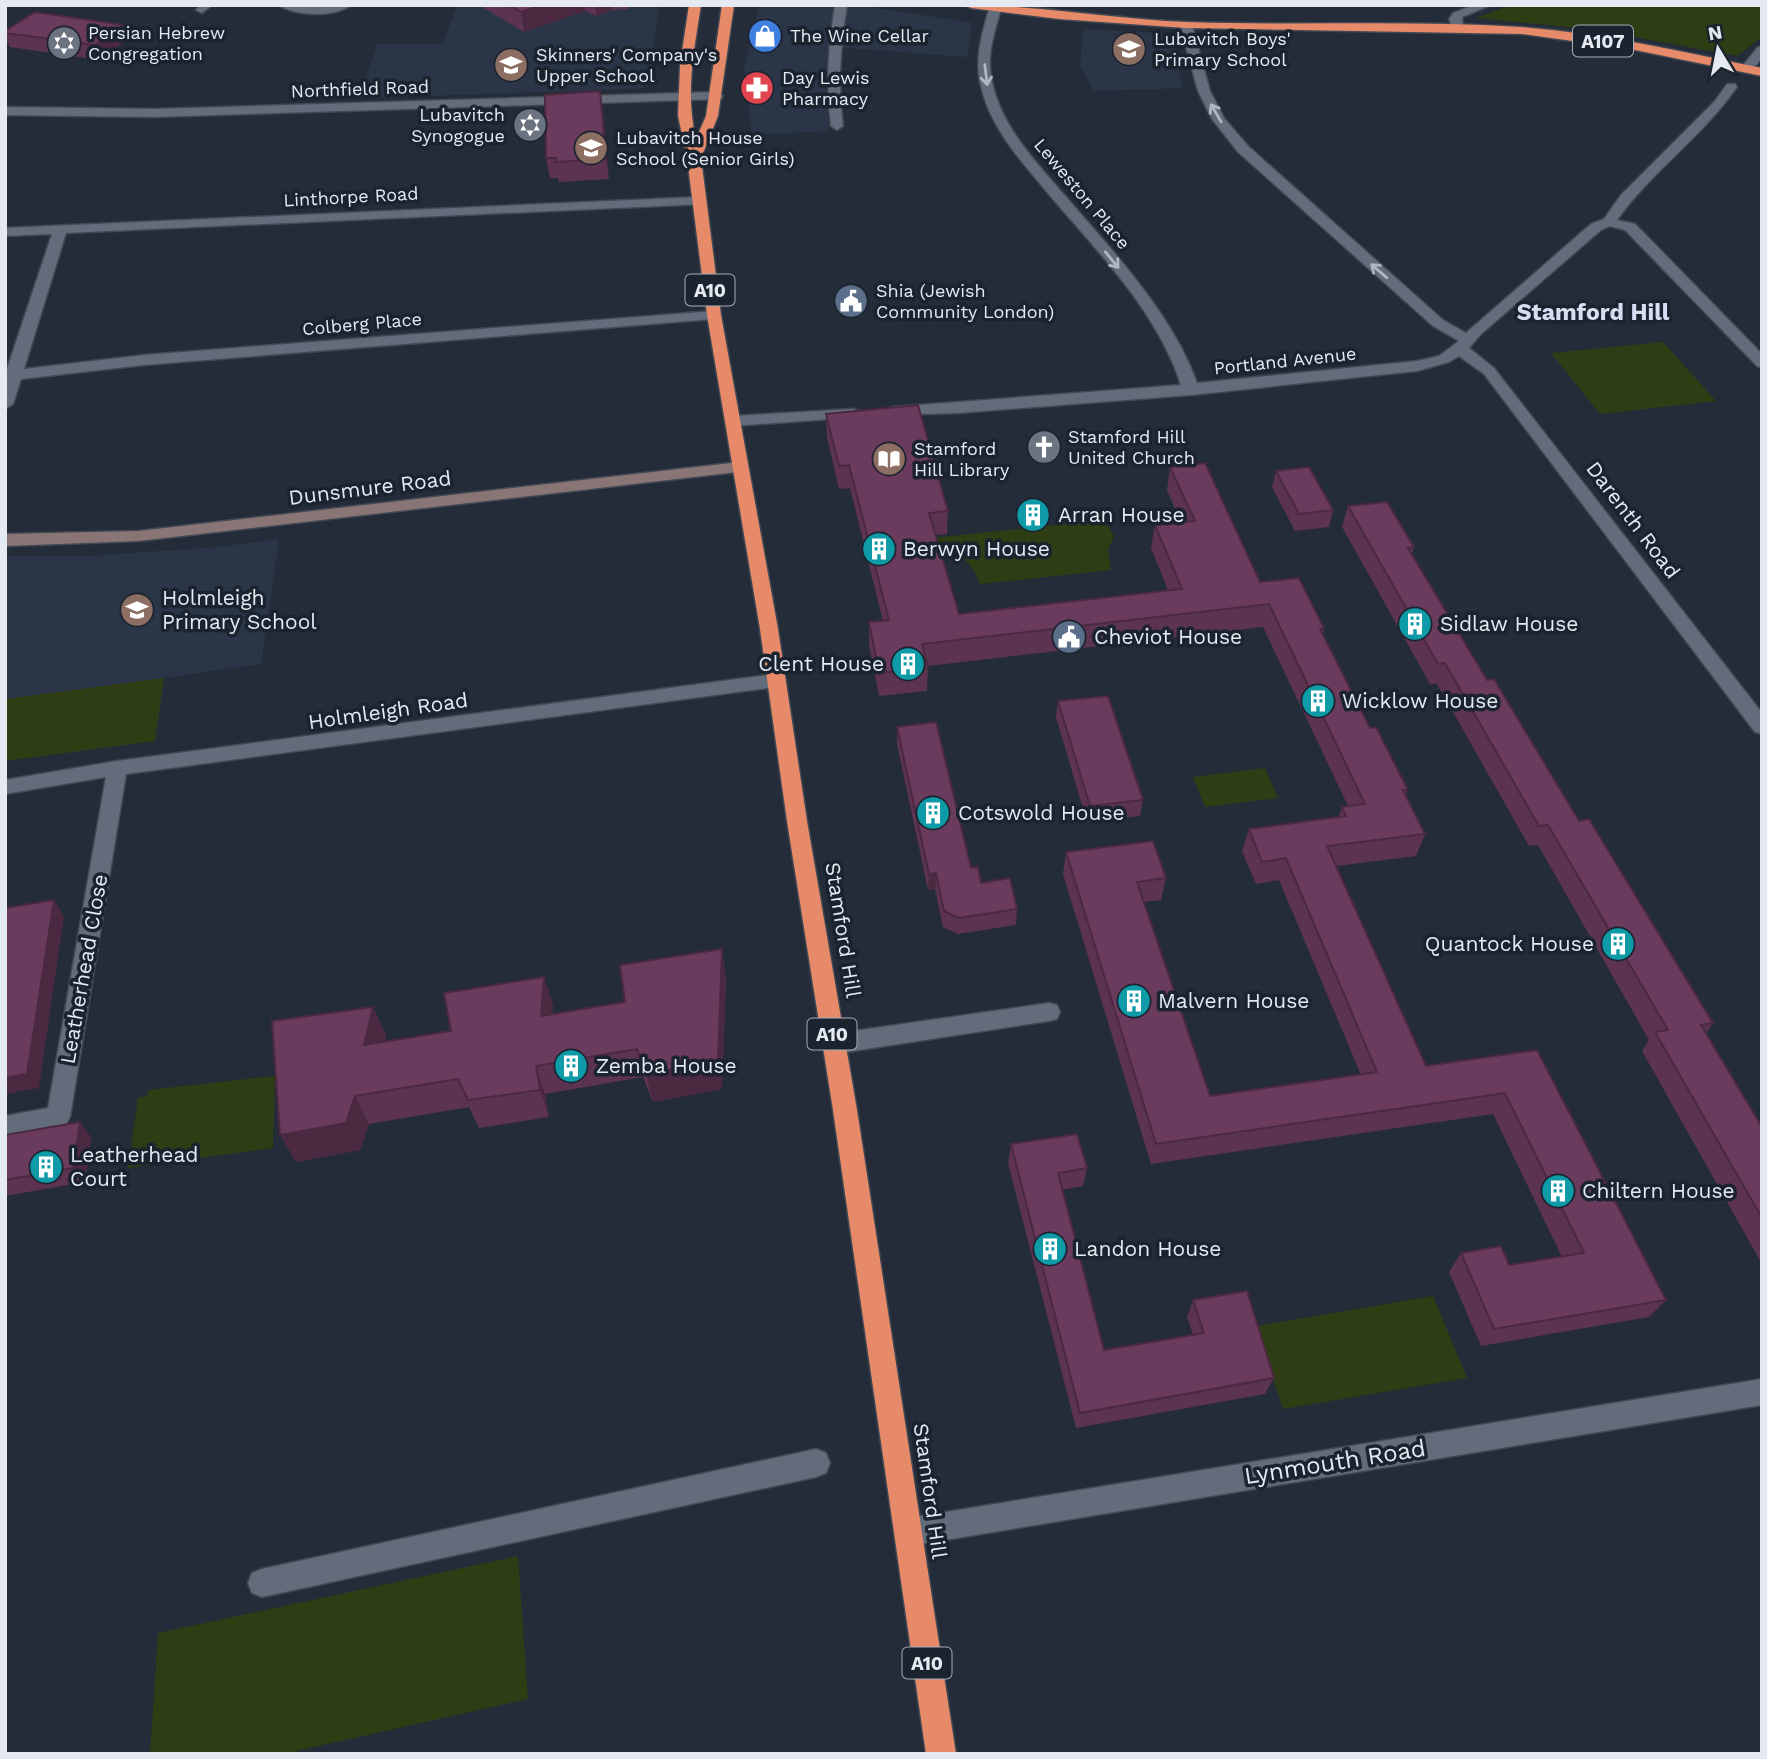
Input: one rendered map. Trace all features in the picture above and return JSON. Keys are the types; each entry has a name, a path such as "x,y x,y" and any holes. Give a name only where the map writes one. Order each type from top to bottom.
{"highway":[{"name":"Stamford Hill","path":"694,158 708,126 716,96 695,5"},
{"name":"Stamford Hill","path":"728,5 683,97 685,127 694,158 714,316 776,681 909,1532 941,1754"},
{"name":"A107","path":"971,5 1186,25 1531,32 1603,41 1762,72"}],"street":[{"path":"285,5 318,10 336,9 345,5"},
{"path":"837,126 832,85 833,55 841,5"},
{"path":"1457,29 1457,15 1485,5"},
{"name":"Leweston Place","path":"995,9 984,52 986,82 997,114 1018,149 1113,260 1150,310 1184,369 1191,390"},
{"name":"Darenth Road","path":"1186,25 1204,91 1218,119 1243,149 1463,344 1489,371 1762,727"},
{"path":"1747,68 1762,50"},
{"name":"Portland Avenue","path":"733,421 1033,404 1417,366 1444,359 1596,227 1609,222 1626,198 1719,104 1731,87"},
{"name":"Northfield Road","path":"5,111 155,113 716,96"},
{"name":"Linthorpe Road","path":"5,232 699,201"},
{"path":"1609,222 1630,227 1762,363"},
{"path":"5,404 60,230"},
{"name":"Colberg Place","path":"13,375 144,360 714,316"},
{"name":"Dunsmure Road","path":"5,540 149,535 740,467"},
{"name":"Holmleigh Road","path":"5,787 117,768 776,681"},
{"name":"Leatherhead Close","path":"5,1126 58,1117 117,768"},
{"path":"833,1044 1049,1012"},
{"name":"Lynmouth Road","path":"909,1532 1762,1392"},
{"path":"262,1583 816,1463"}],"shaded area":[{"name":"Skinners' Company's Upper School","path":"458,5 659,5 648,85 639,89 360,98 377,44 442,44"},
{"path":"760,5 859,5 972,23 967,57 831,49 826,80 829,131 752,135 744,68"},
{"name":"Lubavitch Boys' Primary School","path":"1083,29 1175,34 1183,88 1094,91 1080,66"},
{"name":"Holmleigh Primary School","path":"279,539 261,664 164,678 155,741 5,761 5,556 90,556 219,547"}],"green space":[{"path":"1511,5 1762,5 1762,37 1737,56 1596,30 1476,18"},
{"path":"1663,342 1716,401 1600,414 1551,353"},
{"path":"1105,520 1114,536 1108,550 1111,570 980,584 975,572 962,557 954,552 913,540"},
{"path":"164,678 155,741 5,761 5,699"},
{"path":"1265,768 1278,798 1205,807 1193,777"},
{"path":"275,1076 273,1148 128,1168 138,1098 147,1096 148,1090"},
{"path":"1433,1296 1467,1378 1283,1409 1256,1326"},
{"path":"518,1556 528,1699 283,1754 150,1754 158,1633"}],"building":[{"path":"509,5 542,5 521,12"},
{"path":"35,12 123,25 94,45 5,33"},
{"path":"600,91 606,159 555,162 556,158 546,158 545,95"},
{"path":"918,405 948,511 929,513 959,614 1182,589 1155,525 1195,521 1170,467 1205,463 1260,582 1299,578 1324,628 1320,629 1370,728 1376,727 1408,790 1403,790 1425,834 1327,846 1426,1066 1537,1050 1666,1300 1494,1329 1461,1253 1501,1246 1509,1265 1584,1253 1505,1093 1156,1144 1066,852 1153,841 1166,878 1137,882 1210,1096 1377,1072 1286,858 1262,862 1249,829 1346,816 1342,807 1365,804 1269,604 922,644 928,668 879,673 869,622 889,620 849,465 839,466 826,414"},
{"path":"1309,467 1333,510 1299,514 1276,471"},
{"path":"1387,502 1414,547 1408,548 1487,680 1494,679 1579,821 1589,819 1713,1023 1701,1025 1762,1127 1762,1218 1655,1032 1668,1030 1548,825 1539,826 1445,663 1438,664 1348,506"},
{"path":"1108,696 1143,800 1090,806 1058,701"},
{"name":"Cotswold House","path":"936,722 971,868 978,867 981,883 1010,878 1017,909 959,918 944,911 936,873 929,874 897,727"},
{"path":"54,900 27,1074 5,1078 5,908"},
{"name":"Zemba House","path":"722,949 718,1061 646,1074 637,1049 536,1066 540,1090 468,1100 458,1079 355,1096 346,1123 280,1135 272,1021 373,1007 364,1045 451,1031 444,993 544,977 541,1016 625,1002 620,965"},
{"path":"80,1122 73,1168 5,1180 5,1135"},
{"name":"Landon House","path":"1077,1134 1087,1168 1058,1173 1104,1350 1204,1333 1193,1300 1247,1291 1274,1378 1080,1413 1011,1144"}],"place":[{"name":"The Wine Cellar","path":"765,36"},
{"name":"Persian Hebrew Congregation","path":"64,43"},
{"name":"Lubavitch Boys' Primary School","path":"1129,49"},
{"name":"Skinners' Company's Upper School","path":"511,65"},
{"name":"Day Lewis Pharmacy","path":"757,88"},
{"name":"Lubavitch Synogogue","path":"530,125"},
{"name":"Lubavitch House School (Senior Girls)","path":"591,148"},
{"name":"Shia (Jewish Community London)","path":"851,301"},
{"name":"Stamford Hill United Church","path":"1044,447"},
{"name":"Stamford Hill Library","path":"889,459"},
{"name":"Arran House","path":"1033,515"},
{"name":"Berwyn House","path":"879,549"},
{"name":"Holmleigh Primary School","path":"137,610"},
{"name":"Sidlaw House","path":"1415,624"},
{"name":"Cheviot House","path":"1069,637"},
{"name":"Clent House","path":"908,664"},
{"name":"Wicklow House","path":"1318,701"},
{"name":"Cotswold House","path":"933,813"},
{"name":"Quantock House","path":"1618,944"},
{"name":"Malvern House","path":"1134,1001"},
{"name":"Zemba House","path":"571,1066"},
{"name":"Leatherhead Court","path":"46,1167"},
{"name":"Chiltern House","path":"1558,1191"},
{"name":"Landon House","path":"1050,1249"}],"district":[{"name":"Stamford Hill","path":"1593,312"}]}
